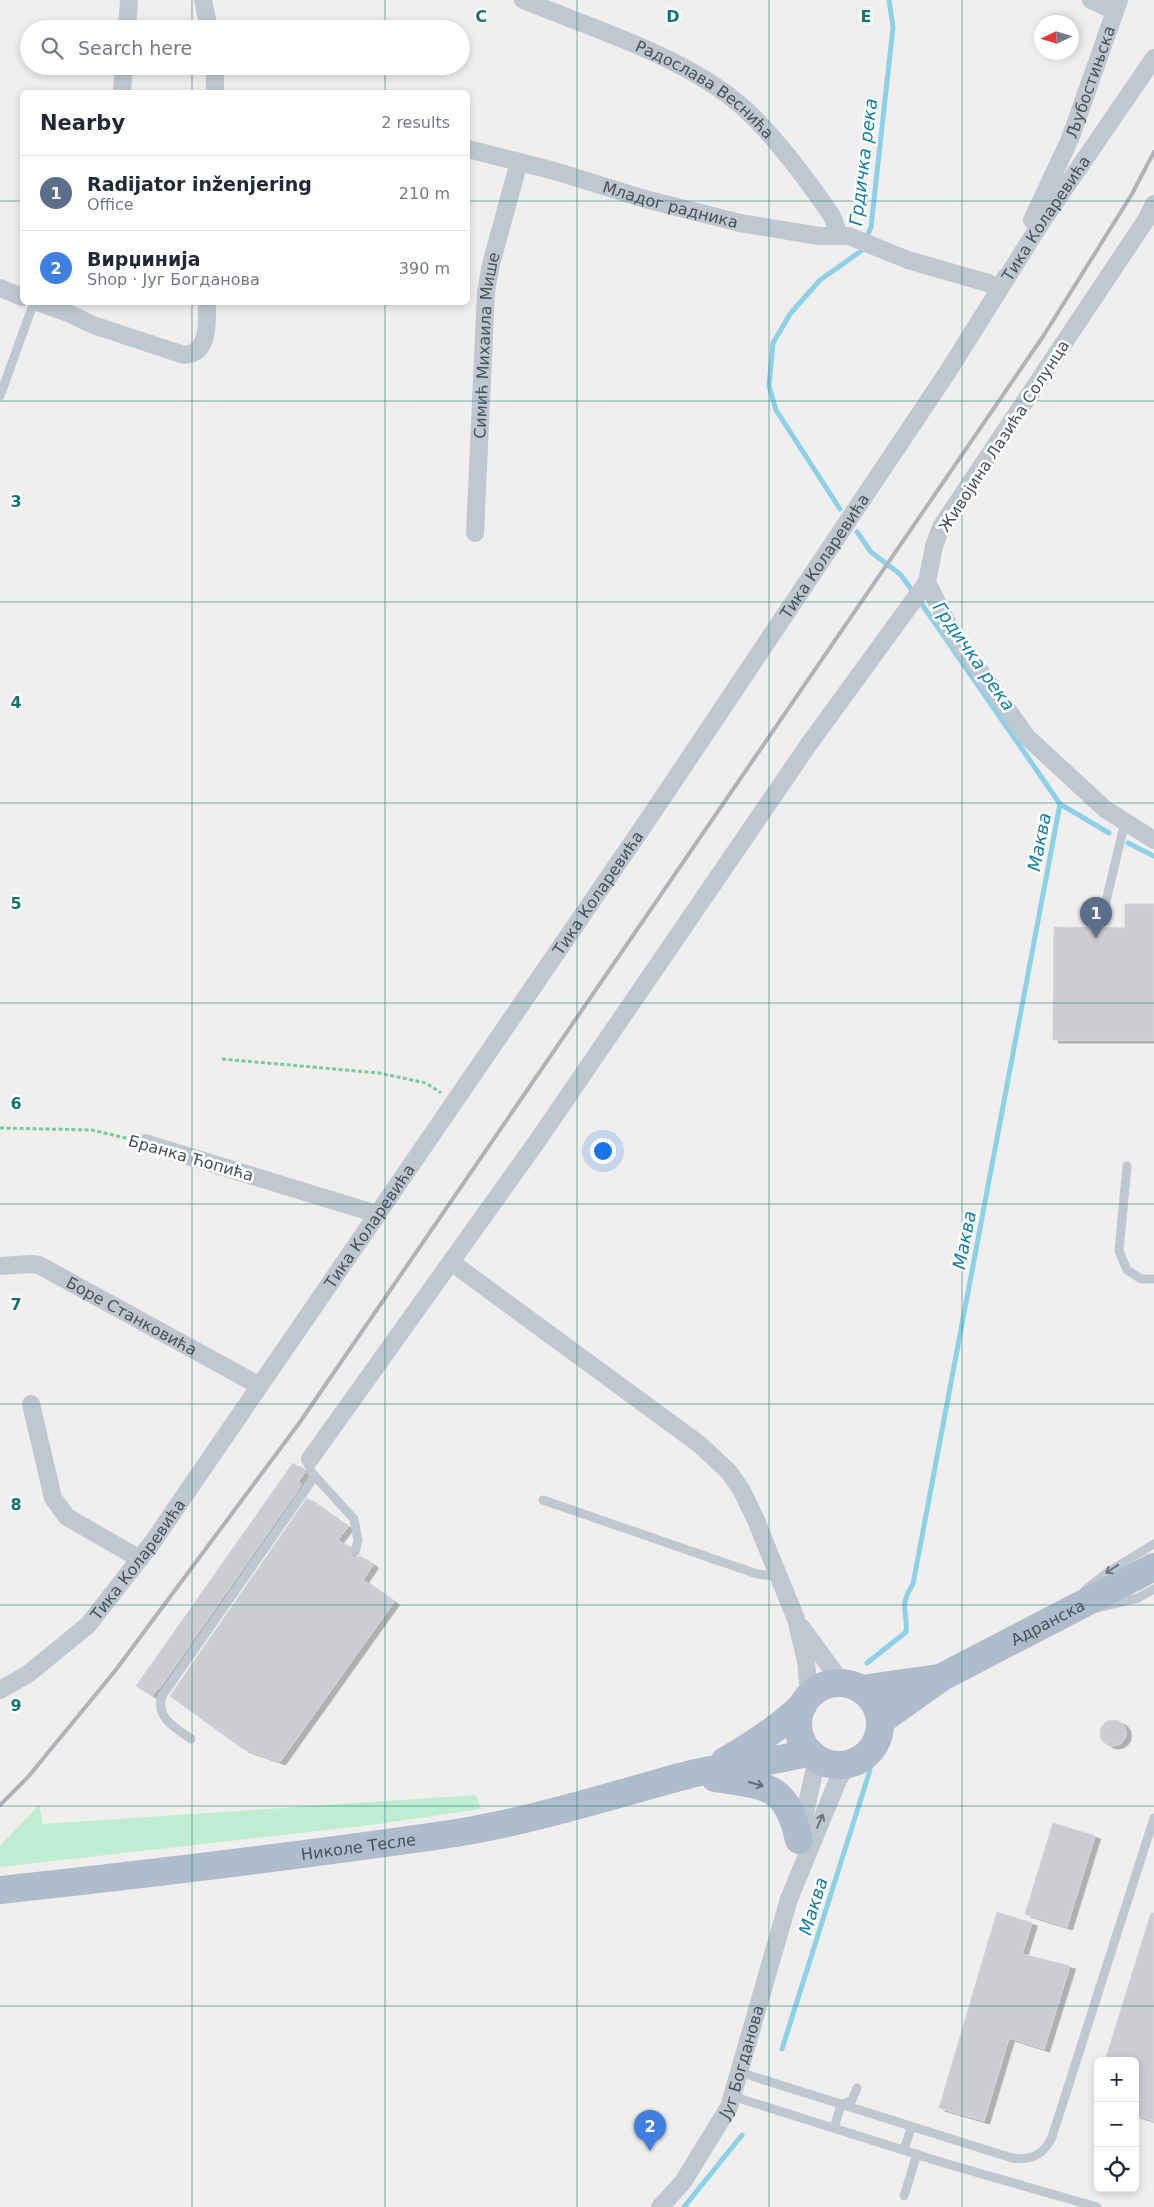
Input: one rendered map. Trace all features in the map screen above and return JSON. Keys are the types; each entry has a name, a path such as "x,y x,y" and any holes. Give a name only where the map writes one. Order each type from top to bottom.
{"main road":[{"name":"Адранска","path":"880,1722 942,1677 1154,1567"},
{"name":"Адранска","path":"852,1686 942,1677"},
{"path":"830,1684 852,1686 871,1698 877,1709 880,1722 879,1734 875,1745 860,1760 838,1766 813,1755 802,1742 798,1730 799,1717 806,1701 819,1688 830,1684"},
{"name":"Николе Тесле","path":"701,1772 752,1747 784,1724 806,1701"},
{"name":"Николе Тесле","path":"0,1890 232,1863 443,1835 574,1806 701,1772 813,1755"},
{"path":"701,1772 761,1785 775,1792 786,1803 799,1840"}],"street":[{"path":"128,20 129,0"},
{"path":"203,0 206,20"},
{"name":"Радослава Веснића","path":"523,0 667,59 722,92 745,110 792,162 832,216 837,236"},
{"name":"Љубостињска","path":"999,289 1070,139 1117,5 1091,0"},
{"name":"Тика Коларевића","path":"0,1690 28,1674 88,1625 140,1558 260,1386 660,801 947,373 1041,223 1154,58"},
{"path":"122,90 123,75"},
{"path":"215,75 215,90"},
{"name":"Младог радника","path":"470,150 555,171 645,199 740,223 819,236 859,238 876,248 908,260 988,283 999,289"},
{"name":"Симић Михаила Мише","path":"475,533 486,292 491,264 519,162"},
{"name":"Живојина Лазића Солунца","path":"924,585 941,527 1146,220 1154,204"},
{"path":"0,288 20,295"},
{"path":"45,305 68,313 93,326 184,355 192,355 198,350 205,339 207,305"},
{"path":"312,1468 451,1262 533,1148 809,744 924,585 952,632 1027,737 1105,809 1154,840"},
{"name":"Бранка Ћопића","path":"145,1143 377,1214"},
{"path":"451,1262 700,1444 728,1472 741,1490 755,1518 796,1619 806,1661 806,1701"},
{"name":"Боре Станковића","path":"0,1266 39,1265 260,1386"},
{"path":"31,1404 52,1498 67,1517 140,1558"},
{"path":"796,1619 852,1686"},
{"path":"789,1899 792,1868 799,1840 813,1755"},
{"path":"789,1899 835,1788 849,1764"},
{"name":"Југ Богданова","path":"660,2207 683,2182 729,2107 789,1899"}],"lane":[{"path":"0,396 35,305"},
{"path":"1102,922 1125,822"},
{"path":"1127,1166 1119,1252 1127,1270 1141,1279 1154,1279"},
{"path":"191,1739 166,1720 161,1708 162,1696 312,1468 354,1519 358,1540 355,1552"},
{"path":"543,1500 757,1574 778,1575"},
{"path":"1071,1611 1087,1588 1108,1572 1154,1544"},
{"path":"1071,1611 1109,1606 1138,1598 1154,1590"},
{"path":"739,2072 1012,2158 1032,2158 1042,2153 1048,2146 1154,1818"},
{"path":"834,2128 841,2105 852,2100 857,2088"},
{"path":"732,2096 917,2154 1097,2207"},
{"path":"904,2150 912,2128"},
{"path":"904,2196 917,2154"}],"path":[{"path":"222,1059 379,1072 426,1083 454,1102"},
{"name":"Бранка Ћопића","path":"0,1128 92,1130 145,1143"}],"green space":[{"path":"476,1795 481,1809 371,1825 0,1867 0,1846 39,1805 43,1824"}],"building":[{"path":"1125,904 1154,904 1154,1040 1053,1040 1054,927 1125,928"},
{"path":"293,1463 305,1472 298,1482 301,1484 297,1491 159,1689 152,1696 136,1686"},
{"path":"307,1498 348,1527 338,1540 350,1548 351,1557 356,1558 360,1556 373,1565 363,1580 394,1602 280,1762 243,1749 170,1696"},
{"path":"1113,1720 1122,1724 1126,1733 1122,1742 1113,1746 1104,1742 1100,1733 1104,1724"},
{"path":"1053,1823 1095,1836 1067,1927 1025,1914"},
{"path":"997,1912 1032,1923 1022,1954 1070,1966 1044,2049 1009,2038 984,2121 939,2108"},
{"path":"1151,1913 1154,1913 1154,2121 1139,2116 1139,2057 1106,2057"}],"waterway":[{"name":"Грдичка река","path":"840,509 776,410 769,386 773,343 790,314 820,280 861,251 871,227 893,27 889,0"},
{"name":"Грдичка река","path":"857,532 871,552 901,575 914,593"},
{"name":"Грдичка река","path":"919,600 1060,804 1109,833"},
{"name":"Маква","path":"867,1663 906,1632 905,1603 908,1592 913,1584 1060,804"},
{"path":"1128,843 1154,856"},
{"name":"Маква","path":"782,2049 870,1770"},
{"name":"Маква","path":"684,2207 742,2135"}],"railway":[{"path":"0,1805 28,1777 115,1671 300,1422 1044,335 1132,194 1154,152"}],"place":[{"name":"Radijator inženjering","path":"1096,938"},
{"name":"Вирџинија","path":"650,2151"}]}
